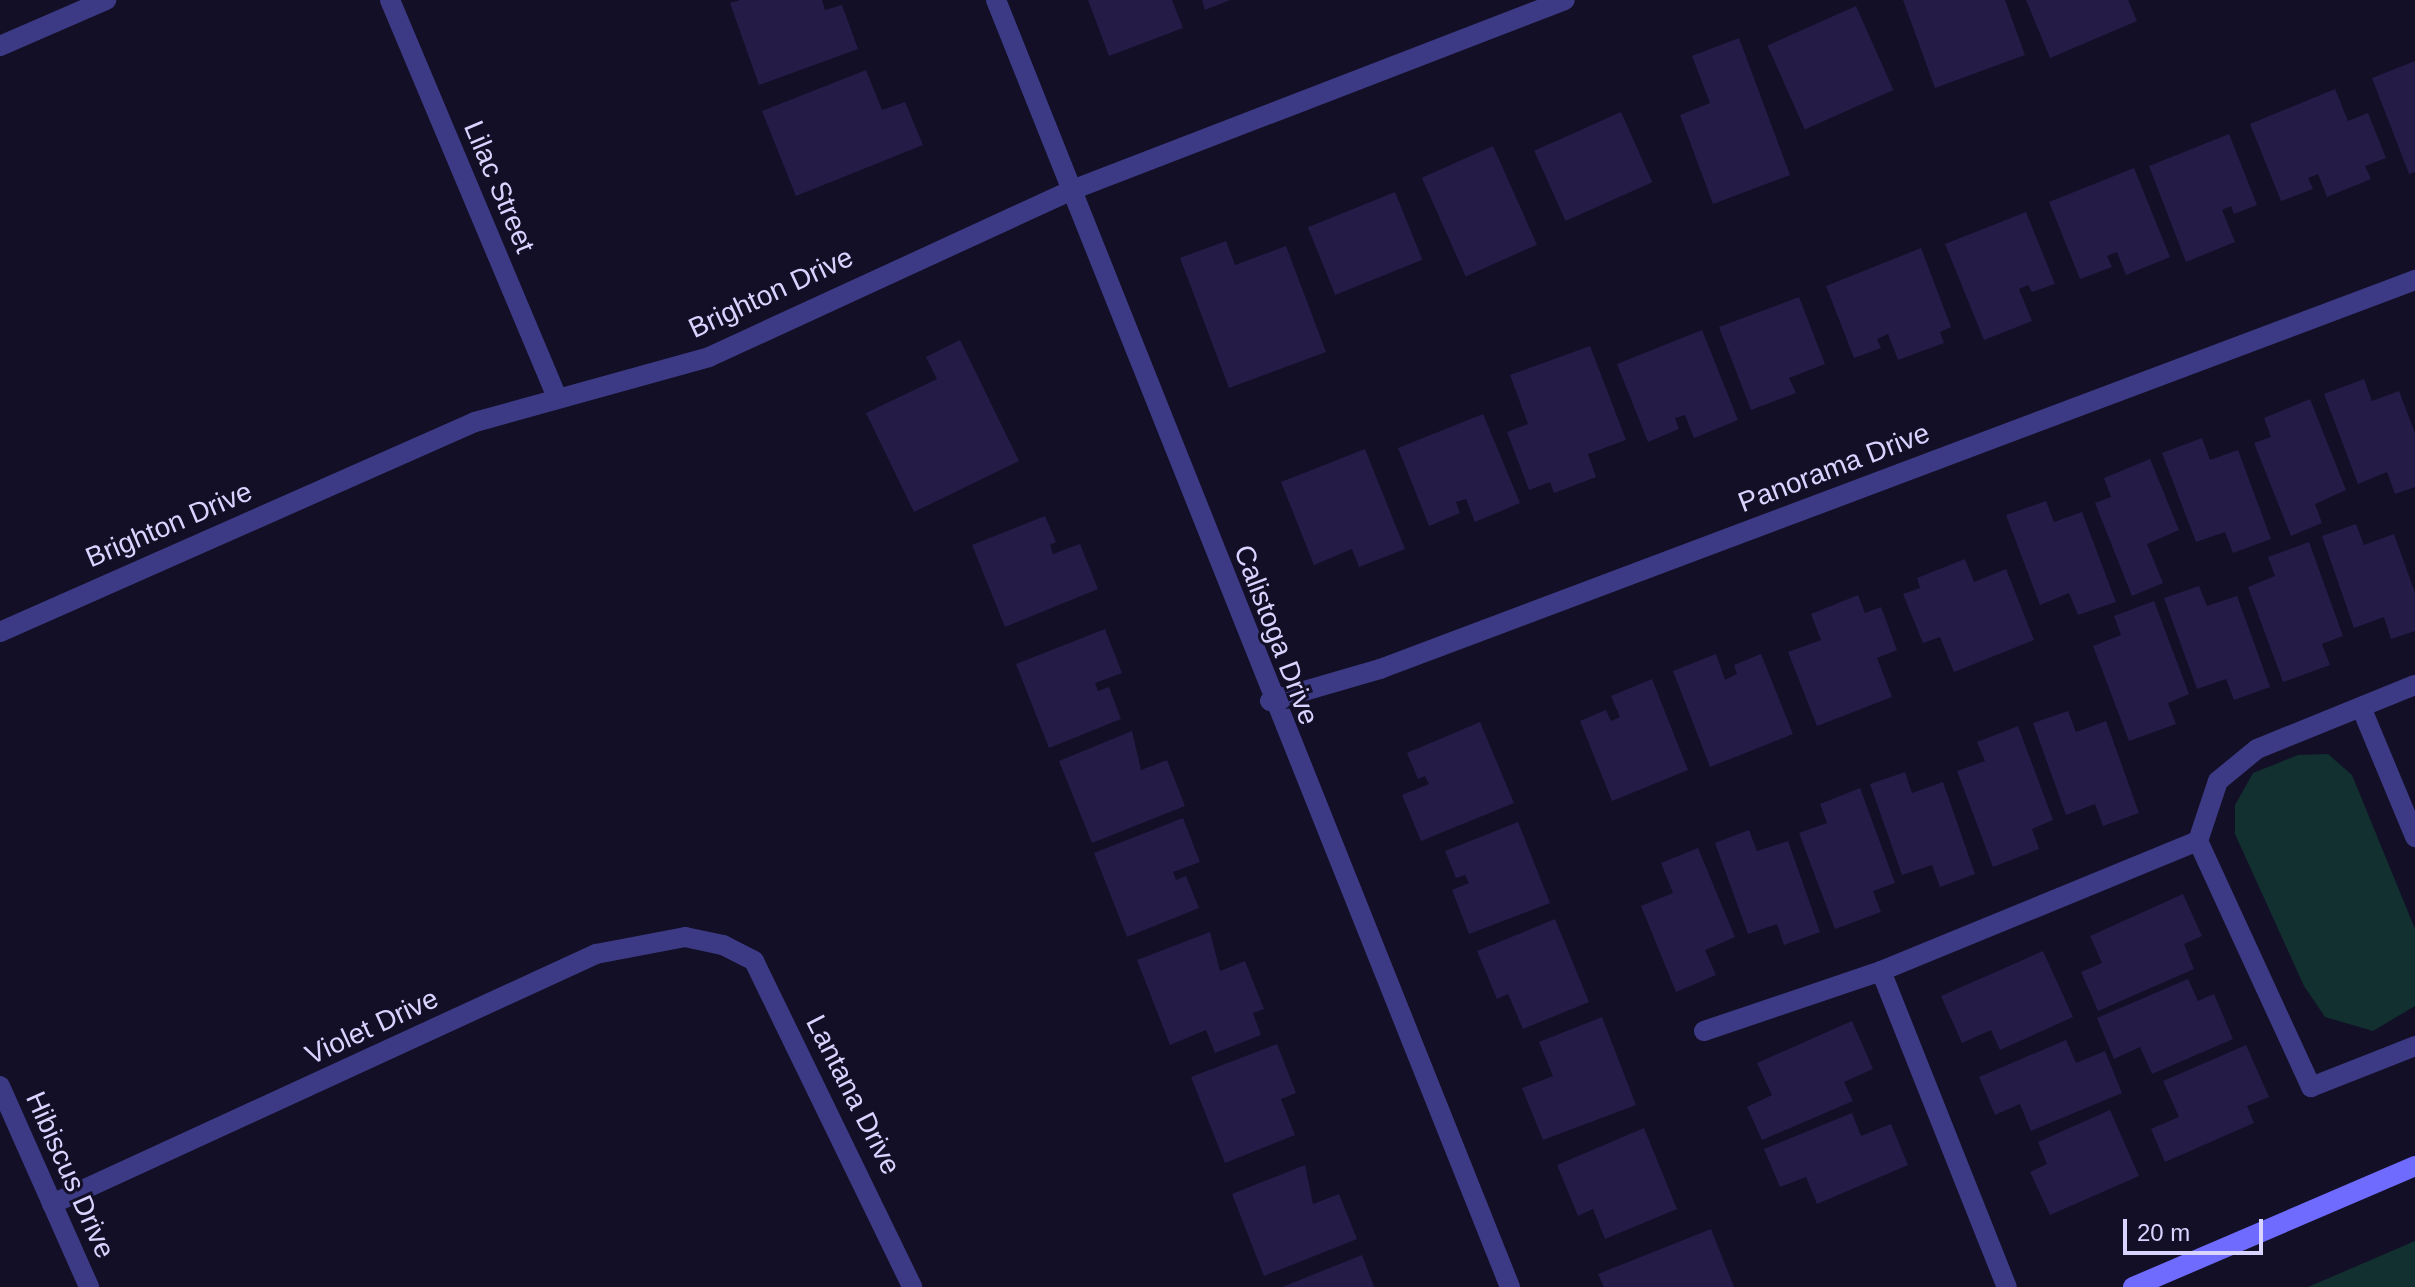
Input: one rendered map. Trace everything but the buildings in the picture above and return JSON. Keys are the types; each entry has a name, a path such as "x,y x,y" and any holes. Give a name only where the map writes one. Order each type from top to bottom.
{"street":[{"path":"0,46 106,0"},
{"name":"Lilac Street","path":"390,0 556,395"},
{"name":"Calistoga Drive","path":"996,0 1270,701 1510,1287"},
{"name":"Brighton Drive","path":"0,632 475,422 556,395 709,357 1072,190 1565,0"},
{"name":"Panorama Drive","path":"1270,701 1380,669 2415,280"},
{"path":"2415,685 2257,749 2218,781 2198,841 2311,1087 2415,1046"},
{"path":"2361,707 2415,837"},
{"path":"1704,1031 1881,971 2198,841"},
{"name":"Violet Drive","path":"52,1204 596,954 685,937 723,945"},
{"name":"Lantana Drive","path":"723,945 754,961 912,1287"},
{"path":"1881,971 2007,1287"},
{"name":"Hibiscus Drive","path":"0,1086 89,1287"},
{"path":"2133,1287 2415,1166"}],"green space":[{"path":"2328,754 2352,775 2415,929 2415,1006 2373,1031 2325,1017 2304,986 2235,834 2235,805 2253,773 2298,755"},
{"path":"2415,1241 2415,1287 2308,1287"}]}
